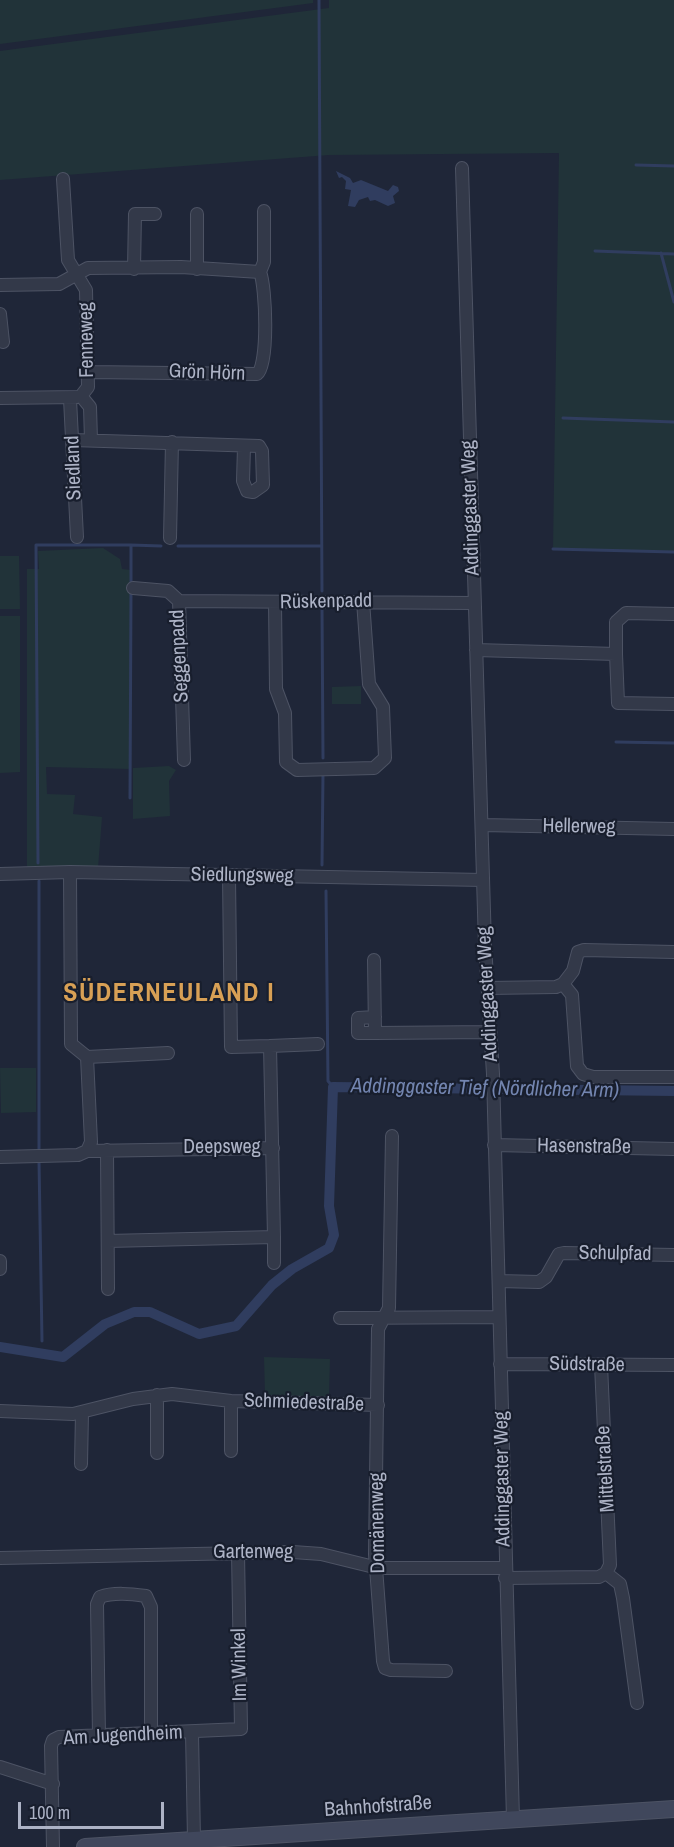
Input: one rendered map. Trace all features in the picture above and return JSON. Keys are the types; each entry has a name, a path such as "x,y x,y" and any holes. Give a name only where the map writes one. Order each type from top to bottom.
{"main road":[{"name":"Bahnhofstraße","path":"85,1847 674,1809"}],"street":[{"name":"Addinggaster Weg","path":"462,168 483,880 493,1074 513,1819"},
{"name":"Fenneweg","path":"63,179 68,260 75,276 86,290 88,387 76,397"},
{"name":"Grön Hörn","path":"88,372 257,374 264,360 264,285 261,272 264,262 264,211"},
{"path":"134,268 135,214 155,214"},
{"path":"197,214 197,269"},
{"path":"0,285 58,284 88,268 181,267 261,272"},
{"path":"0,314 3,342"},
{"path":"0,398 76,397"},
{"name":"Siedland","path":"76,397 90,407 91,440"},
{"name":"Siedland","path":"76,397 73,440 76,537"},
{"path":"73,440 237,443 244,447"},
{"path":"170,538 172,442"},
{"name":"Seggenpadd","path":"133,588 168,591 179,601 184,760"},
{"name":"Rüskenpadd","path":"179,601 474,603"},
{"path":"275,603 276,689 285,713 286,762 297,770 374,768 380,765 385,758 383,707 369,684 363,601"},
{"path":"674,614 626,613 616,622 618,703 674,704"},
{"path":"476,650 616,654"},
{"name":"Hellerweg","path":"483,825 674,829"},
{"path":"70,872 71,1044 87,1057 168,1053"},
{"name":"Siedlungsweg","path":"0,874 70,872 483,880"},
{"path":"229,876 231,1047 318,1044"},
{"path":"488,988 556,987 562,984 573,971 578,952 584,950 674,952"},
{"path":"374,960 375,1033 490,1032"},
{"path":"562,984 572,995 578,1066 583,1074 593,1077 674,1077"},
{"name":"Deepsweg","path":"270,1046 274,1263"},
{"path":"87,1057 91,1142 87,1151"},
{"name":"Domänenweg","path":"392,1136 389,1308 378,1329 375,1554 385,1668 446,1671"},
{"name":"Hasenstraße","path":"494,1144 674,1149"},
{"name":"Deepsweg","path":"0,1157 78,1155 87,1151 107,1150 273,1148"},
{"path":"107,1150 108,1289"},
{"path":"108,1241 274,1238"},
{"name":"Schulpfad","path":"498,1281 539,1282 546,1277 559,1254 564,1253 674,1255"},
{"path":"0,1261 0,1269"},
{"path":"340,1318 499,1317"},
{"name":"Südstraße","path":"500,1364 674,1365"},
{"name":"Mittelstraße","path":"601,1365 610,1565 606,1573"},
{"path":"157,1395 157,1453"},
{"name":"Schmiedestraße","path":"0,1412 45,1415 82,1413 157,1395 231,1401 378,1405"},
{"name":"Schmiedestraße","path":"231,1401 231,1451"},
{"path":"81,1464 82,1413"},
{"name":"Gartenweg","path":"0,1558 238,1553 321,1554 378,1568 505,1573"},
{"name":"Im Winkel","path":"192,1732 241,1729 238,1553"},
{"path":"505,1573 599,1577 606,1573 620,1584 637,1703"},
{"path":"99,1736 97,1604 100,1597 126,1594 146,1596 151,1607 151,1735"},
{"name":"Am Jugendheim","path":"53,1847 51,1746 53,1740 59,1737 192,1732 194,1839"},
{"path":"0,1767 53,1784"}],"shaded area":[{"path":"0,0 313,0 313,3 0,44"},
{"path":"329,0 674,0 674,552 553,549 559,153 329,155 0,180 0,51 329,8"},
{"path":"103,548 120,559 122,569 131,570 130,769 46,767 47,794 75,795 73,814 102,817 98,868 27,868 27,569 39,569 38,551"},
{"path":"0,556 19,556 20,609 0,609"},
{"path":"0,616 20,616 20,772 0,773"},
{"path":"361,686 361,704 332,704 332,687"},
{"path":"169,766 176,770 169,781 170,816 133,819 133,768"},
{"path":"0,1068 36,1068 36,1112 1,1113"},
{"path":"264,1357 330,1359 329,1397 265,1395"}],"water":[{"path":"336,171 350,178 353,183 361,180 388,191 393,185 398,187 399,191 393,196 395,203 388,206 375,200 370,201 368,197 359,200 355,207 348,206 351,190 345,189 346,181 342,177 339,178"}],"waterway":[{"path":"319,0 322,591"},
{"path":"636,165 674,166"},
{"path":"595,251 674,254"},
{"path":"661,253 674,302"},
{"path":"563,418 674,422"},
{"path":"38,863 36,545 131,545"},
{"path":"131,584 131,545 161,546"},
{"path":"178,546 321,546"},
{"path":"553,549 674,552"},
{"path":"130,798 131,590"},
{"path":"322,608 323,758"},
{"path":"616,742 674,743"},
{"path":"322,865 323,774"},
{"path":"39,881 39,1151"},
{"path":"326,891 328,1081 333,1087"},
{"name":"Addinggaster Tief (Nördlicher Arm)","path":"0,1347 63,1357 105,1324 134,1312 150,1312 199,1334 236,1326 272,1285 292,1269 329,1248 334,1235 329,1206 333,1087 674,1091"},
{"path":"39,1161 42,1341"}],"district":[{"name":"SÜDERNEULAND I","path":"169,994"}]}
